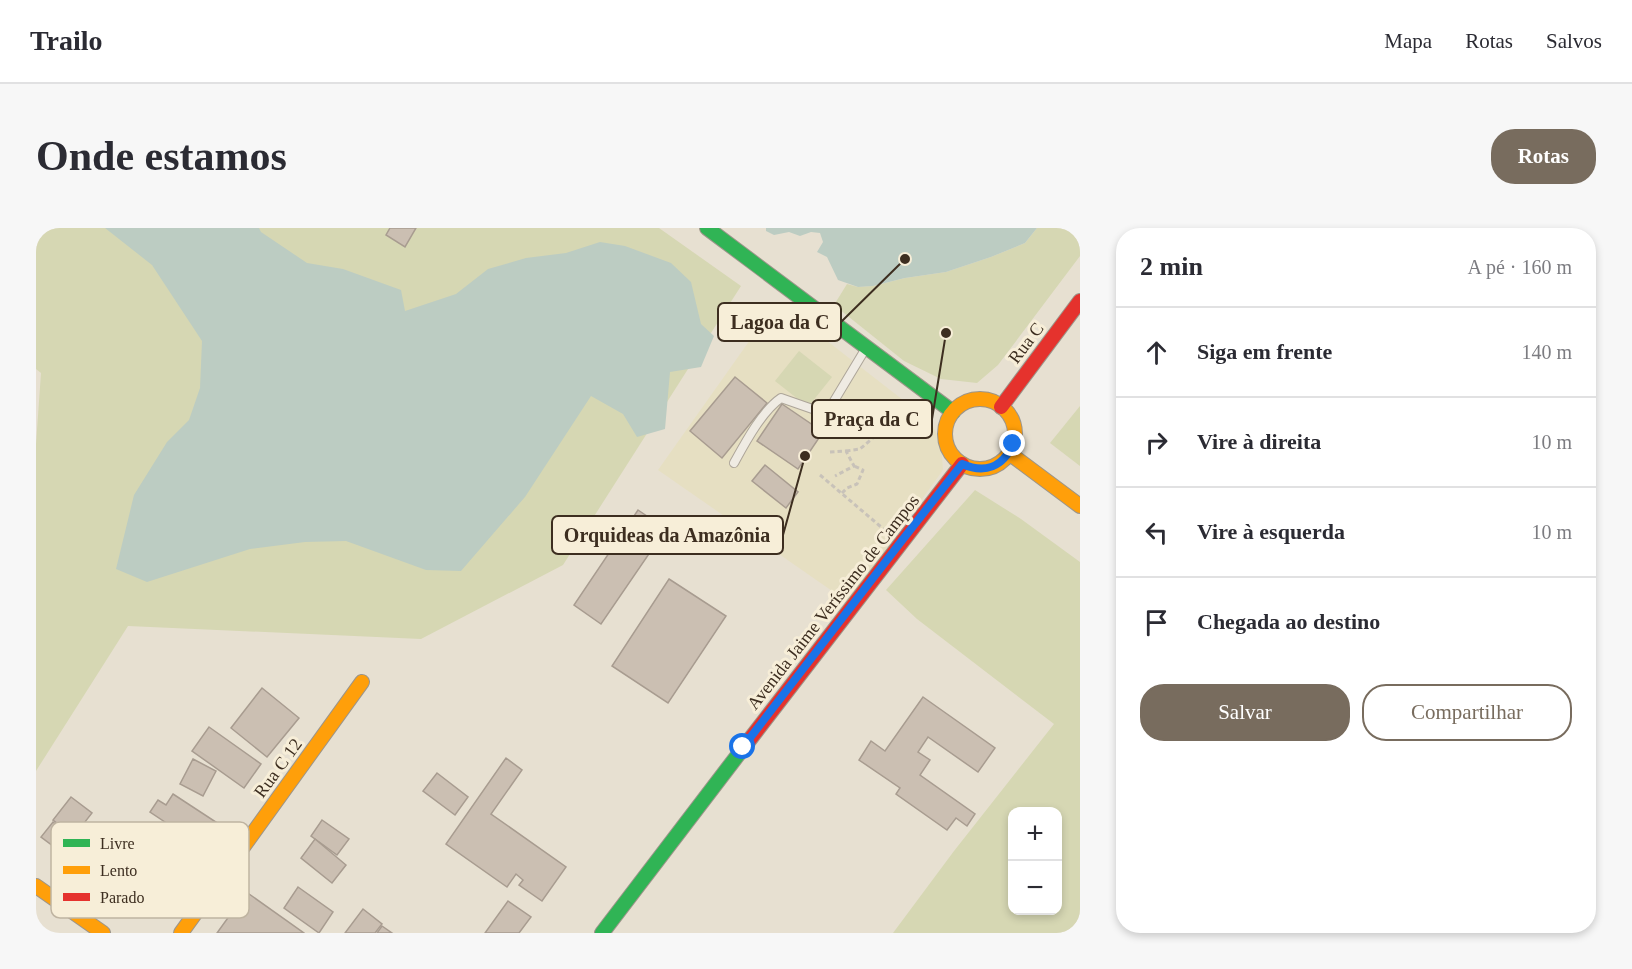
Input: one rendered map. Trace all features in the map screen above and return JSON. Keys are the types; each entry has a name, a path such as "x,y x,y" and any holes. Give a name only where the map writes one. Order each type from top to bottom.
{"street":[{"path":"707,228 952,412"},
{"name":"Rua C","path":"1001,407 1080,301"},
{"path":"981,399 1001,407 1013,423 1014,434 1009,453 1002,461 982,469 962,464 953,457 947,446 945,435 952,412 970,400 981,399"},
{"path":"1009,453 1080,506"},
{"name":"Avenida Jaime Veríssimo de Campos","path":"602,933 962,464"},
{"name":"Rua C 12","path":"249,839 362,682"},
{"path":"36,886 51,897"},
{"path":"82,918 103,933"},
{"name":"Rua C 12","path":"181,933 192,918"}],"lane":[{"path":"734,463 773,404 781,398 821,412 828,411 867,347"}],"path":[{"path":"855,409 865,413 880,432 892,435"},
{"path":"830,452 860,448 880,432"},
{"path":"842,494 847,488 857,484 863,470 854,466 846,451"},
{"path":"835,476 854,466"},
{"path":"820,475 900,543"}],"shaded area":[{"path":"105,228 259,228 261,232 307,263 343,269 401,290 405,311 456,294 488,269 526,258 566,253 600,242 625,246 671,263 691,282 701,324 714,336 701,367 670,372 665,429 637,437 623,414 591,396 525,497 461,571 426,570 346,541 305,542 250,549 147,582 116,569 134,495 167,442 189,420 200,388 202,341 152,265"},
{"path":"766,228 1037,228 1025,243 946,272 858,287 838,280 827,257 817,252 823,242 820,233 811,232 800,236 789,232 774,235 766,231"},
{"path":"777,302 930,421 941,442 943,470 848,602 658,470"}],"green space":[{"path":"36,228 659,228 741,286 563,565 421,639 128,626 36,771 36,444 41,373 36,369"},
{"path":"1037,228 1080,228 1080,256 998,365 977,383 941,379 904,361 834,305 847,284 858,287 873,286 905,278 946,272 1025,243"},
{"path":"799,351 832,377 808,407 775,381"},
{"path":"1080,406 1080,466 1050,443"},
{"path":"975,490 1021,519 1080,562 1080,933 893,933 1054,724 917,619 886,590"}],"building":[{"path":"390,228 416,228 405,247 386,235"},
{"path":"735,377 767,403 722,458 690,431"},
{"path":"782,404 823,432 798,469 757,441"},
{"path":"765,465 798,492 786,508 752,481"},
{"path":"638,510 666,529 601,624 574,605"},
{"path":"669,579 726,616 668,703 612,666"},
{"path":"262,688 299,718 267,757 231,728"},
{"path":"923,697 995,748 978,772 928,737 918,752 930,760 920,775 975,814 967,826 956,818 947,830 896,794 900,788 859,760 871,741 885,751"},
{"path":"209,727 261,764 244,788 192,751"},
{"path":"506,758 522,770 491,814 566,867 542,901 519,885 523,880 516,874 507,887 446,844"},
{"path":"193,759 216,771 203,796 180,784"},
{"path":"437,773 468,797 455,815 423,791"},
{"path":"173,794 216,822 165,822 150,812 158,800 166,805"},
{"path":"71,797 92,813 85,822 56,822 53,820"},
{"path":"322,820 349,839 337,855 311,836"},
{"path":"51,824 51,844 41,837"},
{"path":"315,839 346,865 332,883 301,858"},
{"path":"298,887 333,912 319,933 284,908"},
{"path":"249,894 304,933 217,933 228,918 249,918"},
{"path":"508,901 531,917 519,933 485,933"},
{"path":"363,909 382,924 375,933 345,933"},
{"path":"382,926 392,933 377,933"}],"traffic: fast":[{"path":"707,228 953,412"},
{"path":"602,933 744,747"}],"traffic: slow":[{"path":"980,399 999,405 1009,415 1015,434 1009,453 999,463 980,469 961,463 951,453 945,434 951,415 961,405 980,399"},
{"path":"1009,453 1080,506"},
{"path":"249,839 362,682"},
{"path":"36,886 51,897"},
{"path":"82,918 103,933"},
{"path":"181,933 192,918"}],"traffic: jam":[{"path":"1001,407 1080,301"},
{"path":"744,747 962,464"}],"place":[{"name":"Lagoa da C","path":"905,259"},
{"name":"Praça da C","path":"946,333"},
{"name":"Orquideas da Amazônia","path":"805,456"}],"route":[{"path":"743,747 962,464 982,469 992,466 1002,461 1013,444"}]}
